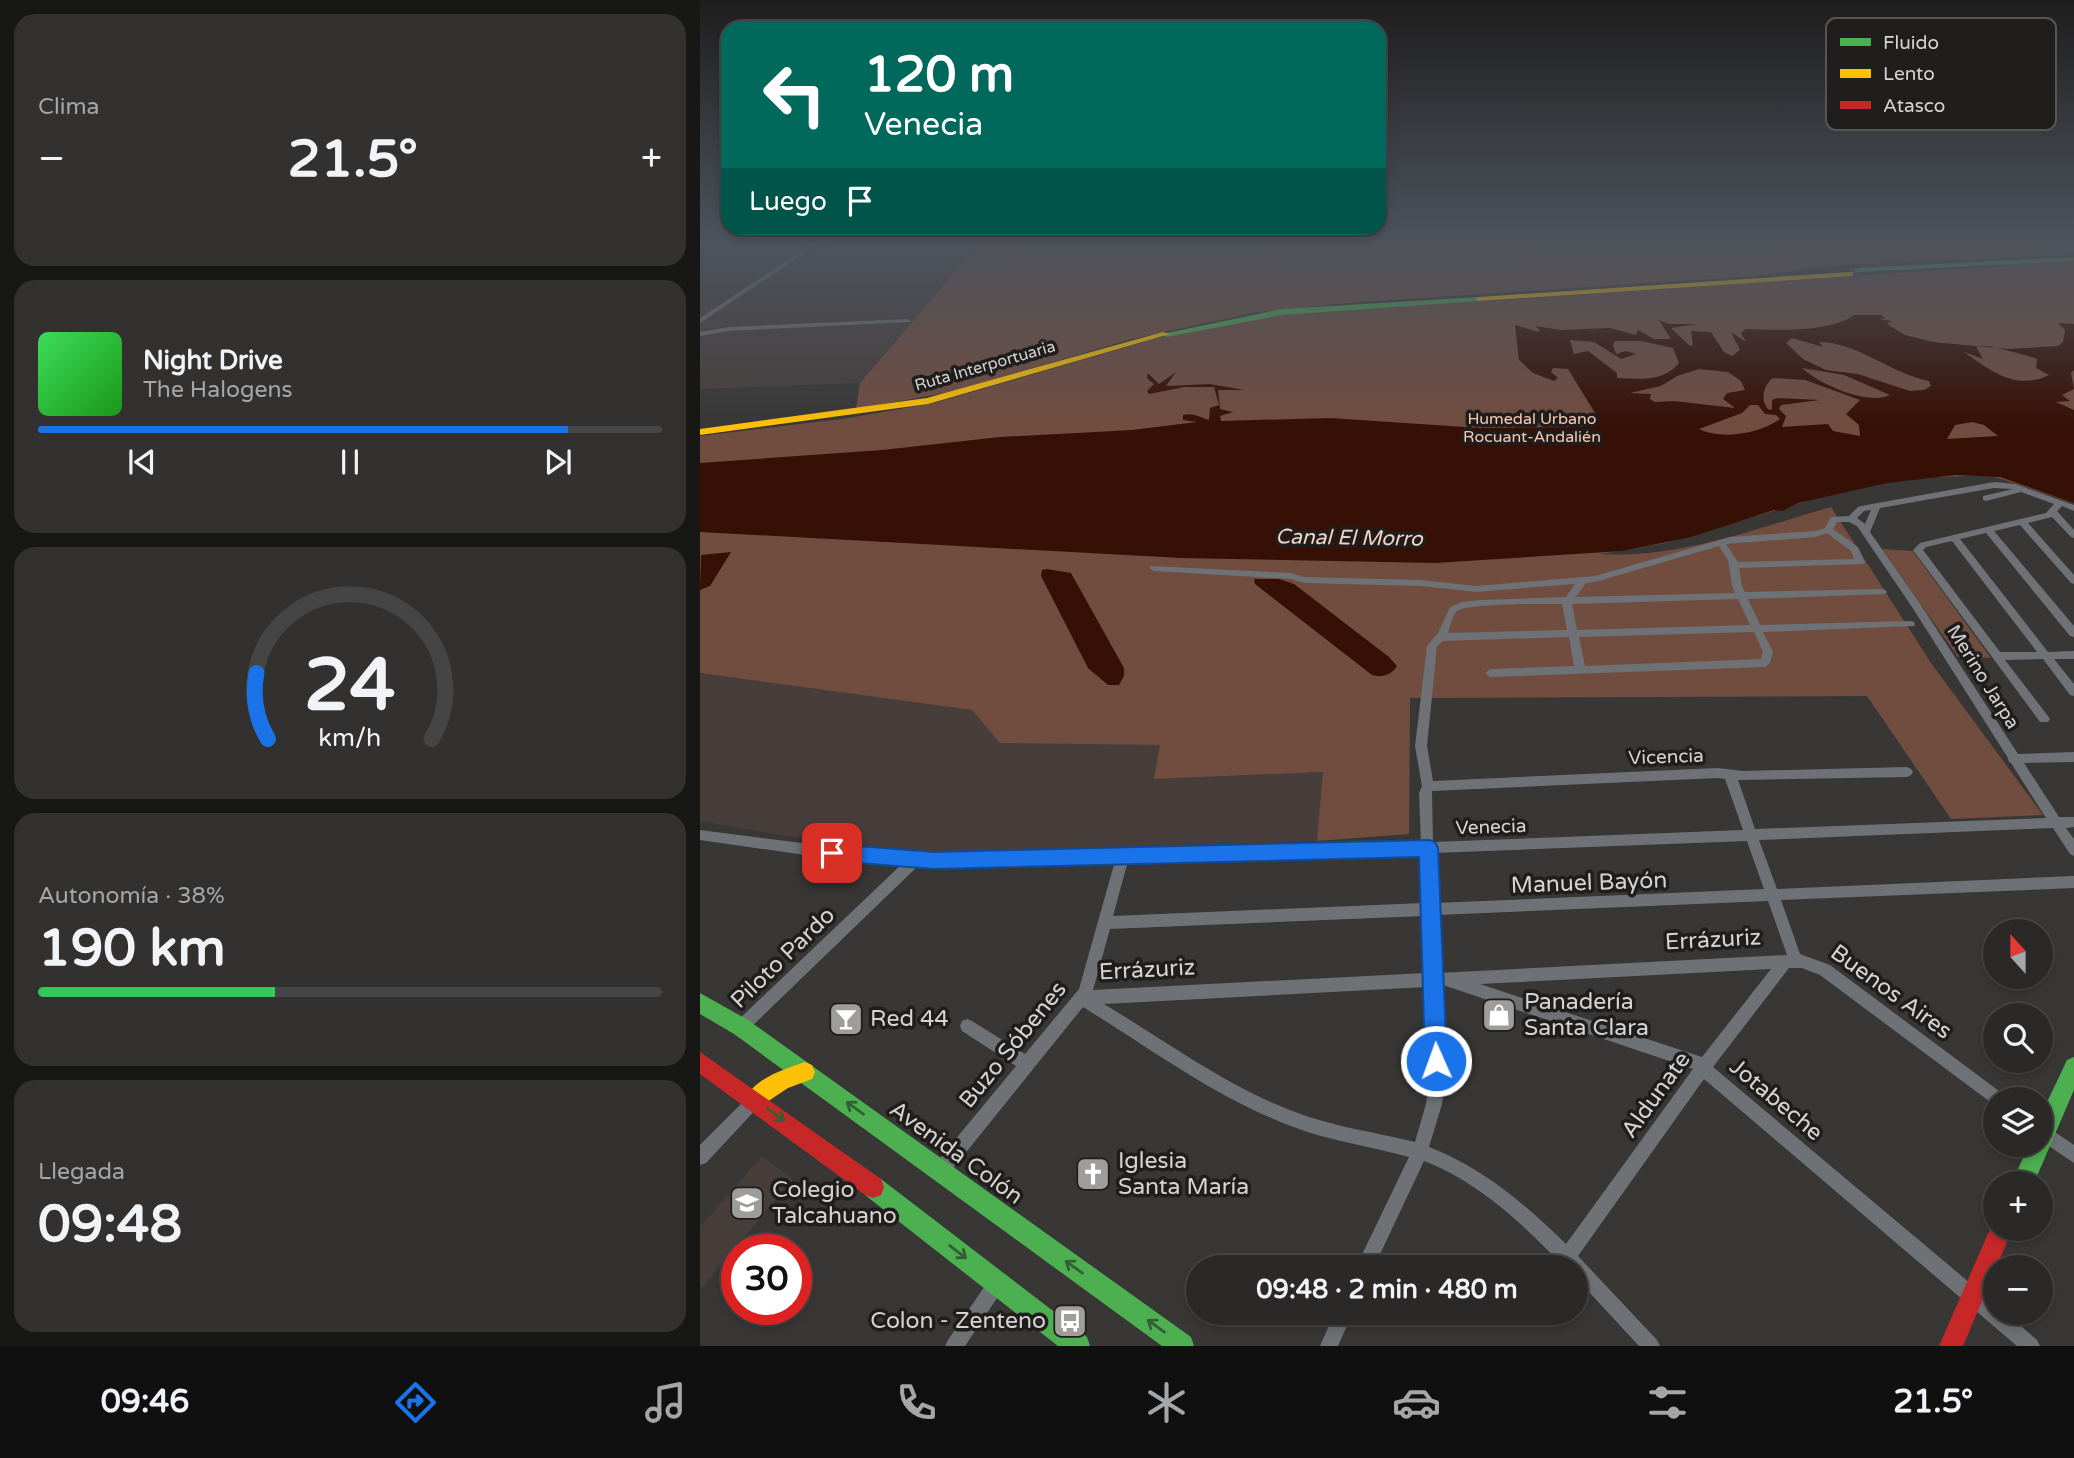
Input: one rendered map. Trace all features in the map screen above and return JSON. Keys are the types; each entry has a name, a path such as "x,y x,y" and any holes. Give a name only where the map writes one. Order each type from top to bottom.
{"main road":[{"name":"Ruta Interportuaria","path":"700,432 928,401 1142,339 1263,315 1436,300"},
{"name":"Avenida Colón","path":"700,1003 741,1027 805,1072 1182,1346"},
{"path":"700,1062 755,1100 1078,1346"},
{"path":"2053,1112 2074,1066"},
{"path":"755,1100 782,1080 805,1072"},
{"path":"1951,1346 1996,1241"}],"street":[{"path":"701,321 733,300"},
{"path":"701,321 729,329"},
{"path":"700,334 729,329 908,321"},
{"path":"1859,525 1861,509 1994,485 2012,486 2074,508"},
{"path":"1986,498 2022,489"},
{"path":"2060,503 2054,513 1919,547 1919,552 1992,653 1998,656 2074,655"},
{"path":"1859,525 1877,506"},
{"path":"2054,513 2074,535"},
{"path":"1154,568 1467,589 1582,581 1749,537 1808,535 1828,530 1834,519 1859,525"},
{"path":"2022,522 2074,581"},
{"name":"Merino Jarpa","path":"1859,525 1954,660 2013,759 2074,850"},
{"path":"1734,565 1860,562 1855,549 1828,530"},
{"path":"1989,530 2074,633"},
{"path":"1954,538 2074,692"},
{"path":"1490,673 1762,664 1769,655 1735,581 1734,565 1721,543"},
{"path":"1580,669 1567,601 1582,581"},
{"path":"1371,1255 1429,1128 1436,1091 1437,979 1430,911 1425,793 1428,786 1421,746 1432,646 1442,637 1448,614 1456,607 1480,603 1882,592"},
{"path":"1442,637 1910,624"},
{"path":"1998,656 2044,719"},
{"path":"2013,759 2074,757"},
{"name":"Vicencia","path":"1428,786 1704,773 1730,775 1907,772"},
{"path":"1730,775 1774,897 1791,961"},
{"name":"Venecia","path":"700,835 915,860 1123,858 1429,848 2074,822"},
{"name":"Buzo Sóbenes","path":"941,1170 1081,998 1089,983 1123,858"},
{"name":"Piloto Pardo","path":"741,1027 915,860"},
{"name":"Manuel Bayón","path":"1105,923 1774,897 2074,882"},
{"name":"Errázuriz","path":"1081,998 1791,961"},
{"name":"Aldunate","path":"1579,1255 1703,1068 1791,961"},
{"name":"Buenos Aires","path":"1791,961 1808,962 1825,970 1983,1088"},
{"name":"Jotabeche","path":"1437,979 1686,1057 1703,1068 2031,1346"},
{"name":"Errázuriz","path":"1081,998 1217,1080 1289,1118 1336,1133 1418,1152 1450,1166 1507,1203 1563,1255"},
{"path":"967,1026 1027,1064"},
{"path":"700,1157 755,1100"},
{"path":"2053,1144 2074,1155"},
{"name":"Errázuriz","path":"1588,1280 1651,1346"},
{"path":"954,1346 997,1283"},
{"path":"1329,1346 1338,1325"}],"shaded area":[{"path":"700,300 931,300 860,383 700,389"},
{"path":"700,673 973,710 1000,743 1160,745 1155,779 1324,772 1317,841 923,852 780,835 700,821"},
{"name":"Colegio Talcahuano","path":"762,1156 793,1179 747,1234 721,1234 721,1265 700,1290 700,1227"}],"green space":[{"path":"931,300 1393,300 1257,312 1132,339 950,392 856,409 860,383"},
{"path":"1503,300 2074,300 2074,503 1992,476 1999,475 1900,478 1834,493 1665,543 1601,554 1659,552 1689,547 1831,507 1931,663 2043,815 1951,819 1867,696 1410,698 1409,834 1317,841 1323,772 1154,779 1160,745 1000,743 972,710 700,673 700,436 849,418 934,403 1158,338 1279,315"},
{"path":"1882,549 1913,551 1991,658 1958,657"}],"water":[{"name":"Humedal Urbano Rocuant-Andalién","path":"1854,315 1882,315 1885,318 1879,319 1891,321 1887,324 1905,335 1933,342 1981,347 1976,347 1983,359 1964,352 2004,377 2026,381 2049,375 2036,368 2037,359 1997,348 2058,346 2063,342 2065,330 2058,323 2074,324 2074,370 2071,373 2074,389 2062,395 2070,401 2056,402 2074,410 2074,503 2000,477 1955,475 1887,483 1798,503 1783,511 1774,510 1691,537 1622,551 1435,563 1181,558 700,532 700,463 882,450 1000,437 1132,430 1197,422 1183,420 1183,415 1187,414 1209,420 1210,408 1219,405 1214,387 1184,387 1149,394 1147,391 1154,384 1147,378 1148,373 1159,384 1176,372 1166,386 1210,384 1244,390 1218,390 1220,409 1233,412 1220,416 1221,421 1330,418 1480,428 1583,427 1592,423 1595,413 1568,369 1553,368 1551,372 1558,378 1554,381 1533,373 1519,360 1515,325 1538,332 1540,330 1535,326 1561,330 1610,328 1636,335 1638,330 1654,339 1671,339 1659,320 1669,324 1698,324 1671,328 1690,346 1693,345 1691,331 1711,332 1724,352 1732,356 1740,350 1731,332 1746,342 1741,333 1746,329 1817,328","holes":["1792,338 1823,347 1819,342 1847,347 1901,372 1929,381 1931,386 1924,390 1910,391 1858,374 1826,370 1803,359 1786,343","1570,340 1594,342 1621,359 1636,354 1626,351 1616,354 1613,345 1615,341 1641,341 1673,348 1679,363 1666,374 1659,376 1642,379 1617,378 1617,373 1588,351 1574,354","1802,368 1844,375 1890,395 1881,398 1857,396 1820,381","1699,369 1728,372 1741,381 1745,390 1727,393 1723,399 1735,408 1674,401 1655,402 1650,399 1651,394 1630,393 1661,386 1677,376","1773,378 1805,380 1860,400 1846,414 1859,425 1860,436 1833,431 1828,424 1782,427 1786,416 1779,409 1781,405 1820,400 1777,398 1772,400 1772,409 1769,410 1763,398 1767,384","1750,405 1758,405 1765,414 1776,415 1780,419 1762,428 1740,434 1718,434 1699,429 1742,413","1972,422 1984,425 1998,436 1947,439 1955,425"]},
{"path":"731,552 710,586 700,590 701,555"},
{"path":"1042,570 1071,573 1124,668 1124,676 1119,685 1108,685 1088,668 1041,576"},
{"path":"1254,579 1279,579 1294,584 1397,666 1386,675 1372,675 1255,584"}],"traffic: fast":[{"path":"1166,334 1282,312 1467,300"},
{"path":"700,1003 741,1027 1182,1346"},
{"path":"2053,1113 2074,1067"},
{"path":"2028,1171 2034,1157"},
{"path":"873,1187 1078,1346"}],"traffic: slow":[{"path":"700,432 928,401 1166,334"},
{"path":"755,1100 782,1080 805,1072"}],"traffic: jam":[{"path":"700,1062 873,1187"},
{"path":"1951,1346 1996,1241"}],"place":[{"name":"Panadería Santa Clara","path":"1499,1015"},
{"name":"Red 44","path":"846,1019"},
{"name":"Iglesia Santa María","path":"1093,1174"},
{"name":"Colegio Talcahuano","path":"747,1203"},
{"name":"Colon - Zenteno","path":"1070,1321"}],"route":[{"path":"832,853 934,860 1123,858 1429,848 1436,1061"}],"water label":[{"name":"Canal El Morro","path":"1349,538"}]}
